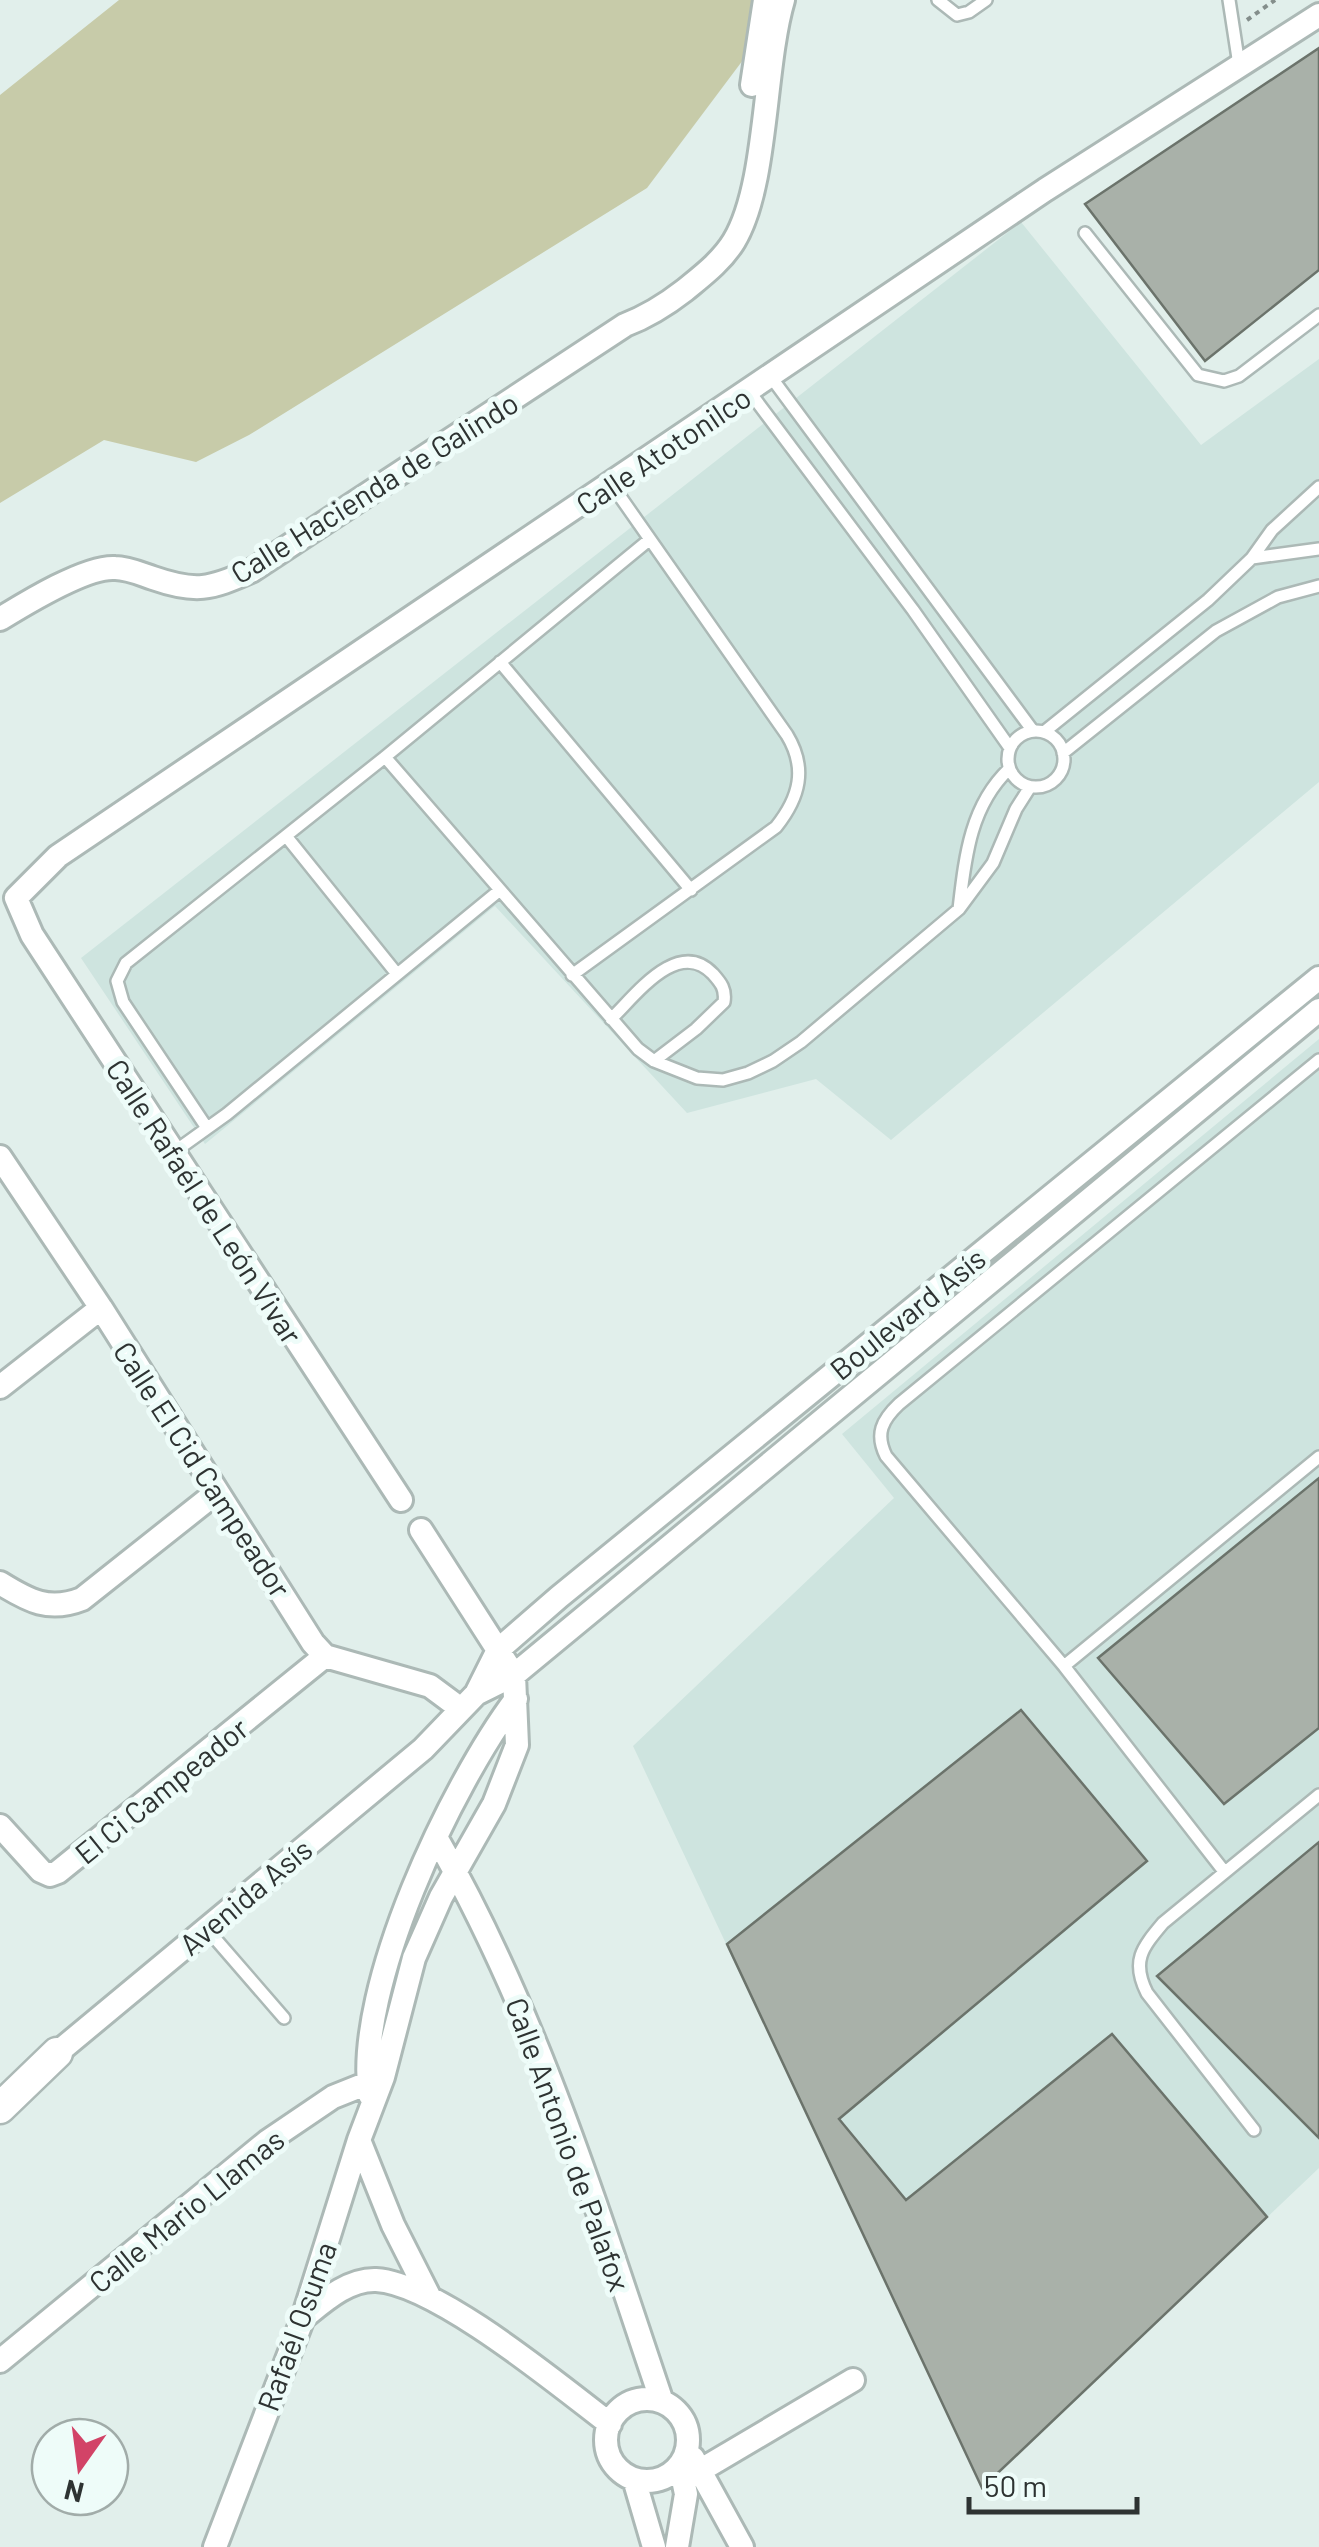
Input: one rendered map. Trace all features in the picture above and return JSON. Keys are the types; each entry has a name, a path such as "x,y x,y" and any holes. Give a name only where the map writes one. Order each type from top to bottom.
{"street":[{"name":"Calle Hacienda de Galindo","path":"756,110 765,0"},
{"name":"Calle Hacienda de Galindo","path":"0,618 71,580 104,569 128,570 188,589 208,589 251,571 625,324 632,312 685,273 720,235 738,180 783,0"},
{"name":"Calle Atotonilco","path":"16,898 58,856 1045,190 1319,15"},
{"name":"Calle Rafaél de León Vivar","path":"16,898 32,935 401,1500"},
{"name":"Boulevard Asís","path":"498,1650 674,1502 1319,978"},
{"name":"Boulevard Asís","path":"515,1687 696,1525 1319,1010"},
{"path":"1203,1072 1220,1092"},
{"name":"Calle El Cid Campeador","path":"0,1157 325,1656"},
{"path":"0,1387 101,1308"},
{"path":"816,1387 836,1409"},
{"path":"0,1584 40,1605 62,1607 82,1599 217,1492"},
{"path":"674,1502 696,1525"},
{"path":"421,1530 498,1650 515,1687"},
{"name":"Avenida Asís","path":"0,2077 58,2053 423,1749 469,1702 498,1650"},
{"path":"325,1656 430,1686 469,1702"},
{"name":"El Ci Campeador","path":"0,1826 41,1871 50,1875 58,1872 325,1656"},
{"name":"Avenida Asís","path":"469,1702 515,1687"},
{"name":"Rafaél Osuma","path":"374,2087 371,2029 386,1966 406,1908 478,1754 515,1687"},
{"name":"Rafaél Osuma","path":"215,2547 303,2318 414,1958 441,1897 494,1804 514,1758 515,1687"},
{"name":"Calle Antonio de Palafox","path":"437,1839 538,2044 662,2402"},
{"path":"0,2108 58,2053"},
{"name":"Calle Mario Llamas","path":"0,2361 240,2162 333,2097 374,2087"},
{"path":"358,2140 430,2298"},
{"path":"303,2318 356,2283 374,2280 397,2284 430,2298 538,2369 610,2424"},
{"path":"677,2547 690,2462 684,2421 662,2402 646,2399 631,2402 618,2411 606,2440 610,2457 634,2479 651,2481 667,2476 690,2462 853,2380"},
{"path":"690,2462 742,2547"},
{"path":"634,2479 654,2547"}],"lane":[{"path":"938,0 958,15 986,0"},
{"path":"1230,0 1239,68"},
{"path":"1085,233 1168,341 1198,375 1209,380 1224,382 1239,376 1319,315"},
{"path":"771,377 1039,732 1059,744 1063,752 1061,771 1048,784 1030,787 1014,778 1009,768 1010,748 1015,740 1039,732 1208,600 1252,558 1272,530 1319,487"},
{"path":"749,391 913,610 1010,748"},
{"path":"572,974 776,826 791,809 800,770 796,750 787,734 612,485"},
{"path":"207,1128 123,1002 117,982 126,962 385,757 649,540"},
{"path":"1252,558 1319,549"},
{"path":"1063,752 1216,630 1278,597 1319,586"},
{"path":"913,610 934,596"},
{"path":"500,662 691,890"},
{"path":"385,757 610,1019 654,1061 697,1078 723,1080 748,1074 801,1042 960,910 993,863 1030,787"},
{"path":"960,910 967,851 976,820 985,798 1009,768"},
{"path":"286,836 397,974"},
{"path":"174,1152 500,890"},
{"path":"610,1019 671,966 692,960 704,966 722,984 724,1002 654,1061"},
{"path":"1224,1870 1064,1666 886,1456 880,1444 883,1423 899,1404 1319,1060"},
{"path":"1064,1666 1319,1457"},
{"path":"1254,2130 1163,2016 1139,1977 1138,1962 1163,1923 1319,1795"},
{"path":"206,1928 284,2018"}],"path":[{"path":"1252,30 1244,22 1275,0"}],"shaded area":[{"path":"1021,222 1201,445 1319,359 1319,782 891,1140 816,1079 687,1113 495,906 205,1144 81,958"},
{"path":"1319,1039 1319,2168 982,2488 633,1746 894,1498 842,1434"}],"green space":[{"path":"119,0 753,0 749,52 647,188 249,435 196,462 104,440 0,503 0,95"}],"building":[{"path":"1319,48 1319,270 1205,361 1085,204"},
{"path":"1319,1478 1319,1728 1224,1804 1098,1658"},
{"path":"1021,1710 1147,1861 839,2119 906,2200 1112,2034 1267,2217 982,2488 727,1944"},
{"path":"1319,1842 1319,2138 1157,1976"}]}
